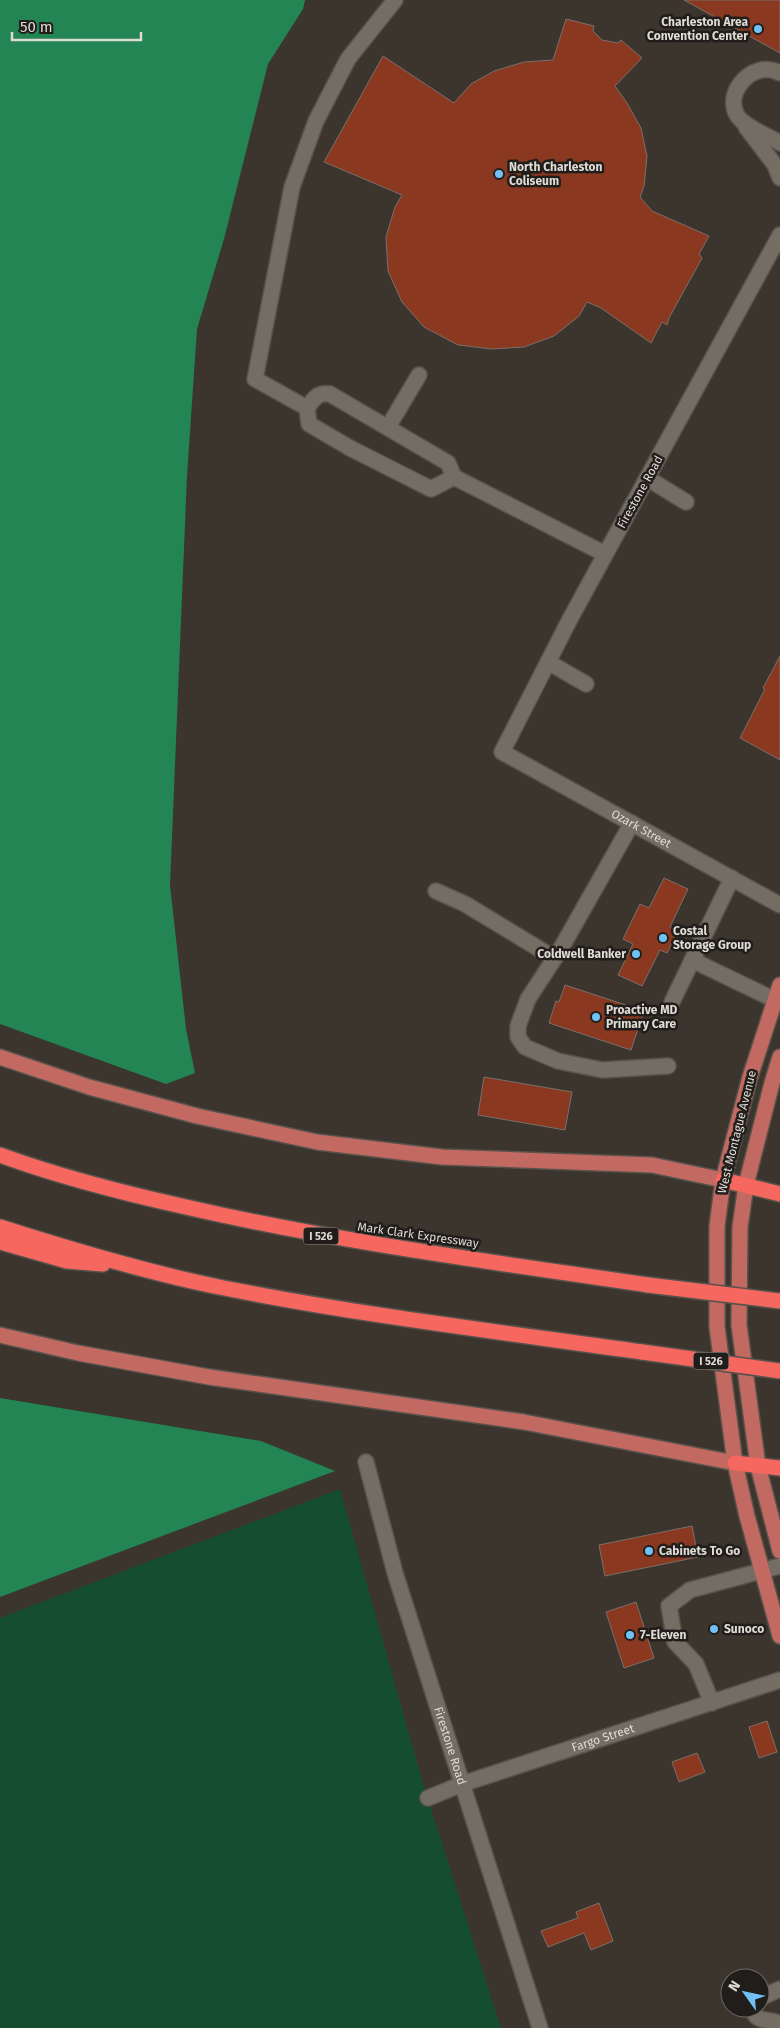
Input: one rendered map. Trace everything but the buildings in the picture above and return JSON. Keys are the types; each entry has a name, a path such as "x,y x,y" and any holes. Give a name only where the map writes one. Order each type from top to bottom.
{"highway":[{"name":"Mark Clark Expressway","path":"0,1155 121,1192 252,1223 329,1237 648,1285 780,1302"},
{"path":"723,1180 780,1194"},
{"name":"I 526","path":"0,1227 120,1262 218,1286 365,1313 780,1370"},
{"path":"0,1242 67,1261 149,1269"},
{"path":"735,1463 780,1468"}],"main road":[{"name":"West Montague Avenue","path":"780,985 750,1077 723,1180 717,1226 716,1327 735,1463 780,1636"},
{"path":"0,1057 98,1090 197,1116 317,1142 442,1157 652,1166 723,1180"},
{"name":"West Montague Avenue","path":"780,1057 746,1185 740,1228 739,1325 758,1466 780,1551"},
{"path":"0,1335 78,1353 209,1377 524,1422 735,1463"}],"street":[{"path":"307,408 255,378 292,187 316,121 348,59 395,0"},
{"path":"780,74 772,70 760,69 752,73 740,84 735,95 737,114 775,165 780,178"},
{"path":"742,121 780,143"},
{"name":"Firestone Road","path":"502,752 605,554 647,478 774,260 780,235"},
{"path":"388,427 419,375"},
{"path":"454,477 431,489 350,448 309,424 307,408 316,395 330,394 448,463 454,477 605,554"},
{"path":"647,478 686,502"},
{"path":"548,662 586,684"},
{"name":"Ozark Street","path":"502,752 780,904"},
{"path":"632,823 554,958 528,999 518,1026 518,1036 525,1047 558,1061 602,1070 668,1066"},
{"path":"672,1002 732,878"},
{"path":"436,891 465,904 554,958"},
{"path":"692,960 775,1000"},
{"name":"Firestone Road","path":"366,1462 395,1573 540,2028"},
{"path":"712,1703 696,1664 675,1642 669,1606 690,1590 780,1566"},
{"name":"Fargo Street","path":"428,1798 462,1784 780,1680"},
{"path":"757,2018 768,2022 777,2021 780,2024"}],"green space":[{"path":"0,0 305,0 303,9 268,64 224,239 197,329 187,476 170,885 186,1029 195,1073 166,1084 0,1024"},
{"path":"0,1398 261,1441 335,1471 0,1597"},
{"path":"340,1489 424,1787 501,2028 0,2028 0,1618"}],"place":[{"name":"Charleston Area Convention Center","path":"758,29"},
{"name":"North Charleston Coliseum","path":"499,174"},
{"name":"Costal Storage Group","path":"663,938"},
{"name":"Coldwell Banker","path":"636,954"},
{"name":"Proactive MD Primary Care","path":"596,1017"},
{"name":"Cabinets To Go","path":"649,1551"},
{"name":"Sunoco","path":"714,1629"},
{"name":"7-Eleven","path":"630,1635"}]}
